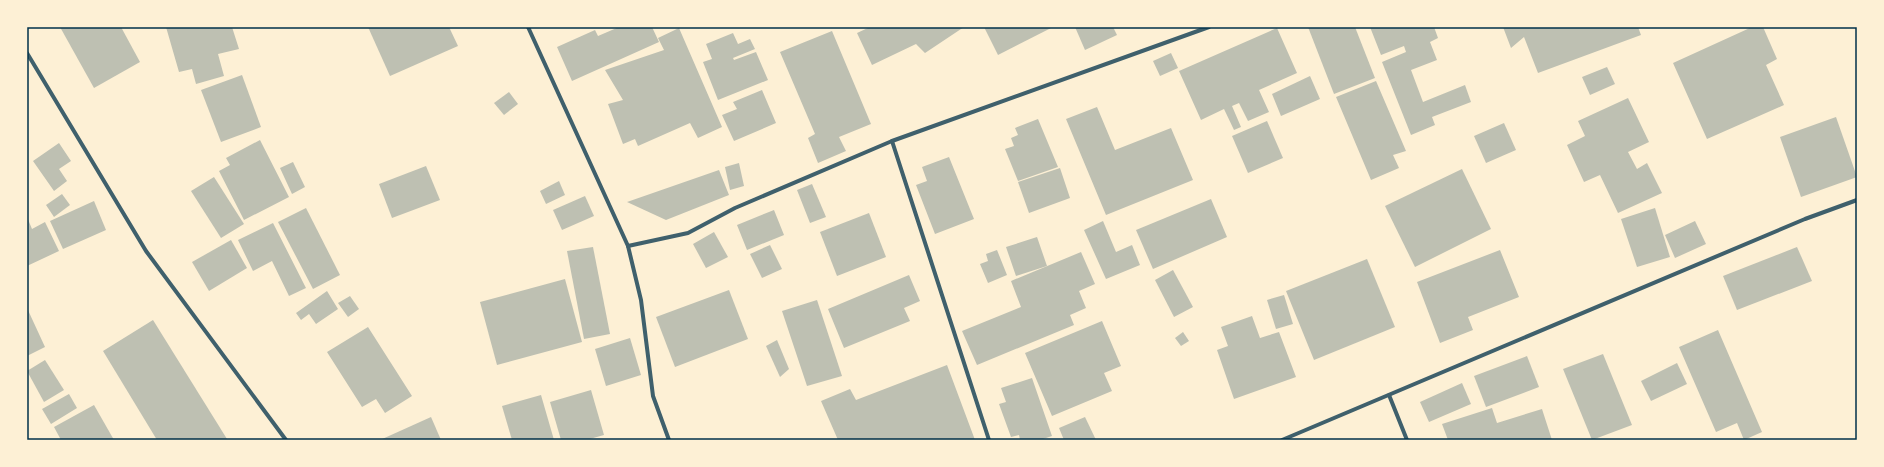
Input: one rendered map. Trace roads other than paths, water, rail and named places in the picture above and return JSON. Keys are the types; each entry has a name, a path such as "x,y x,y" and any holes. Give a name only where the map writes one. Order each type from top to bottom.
{"street":[{"path":"528,27 628,246 641,300 653,396 669,440"},
{"path":"628,246 688,233 735,208 892,141 1209,27"},
{"path":"27,53 146,251 286,440"},
{"path":"892,141 989,440"},
{"path":"1282,440 1805,218 1857,200"},
{"path":"1389,395 1407,440"}]}
